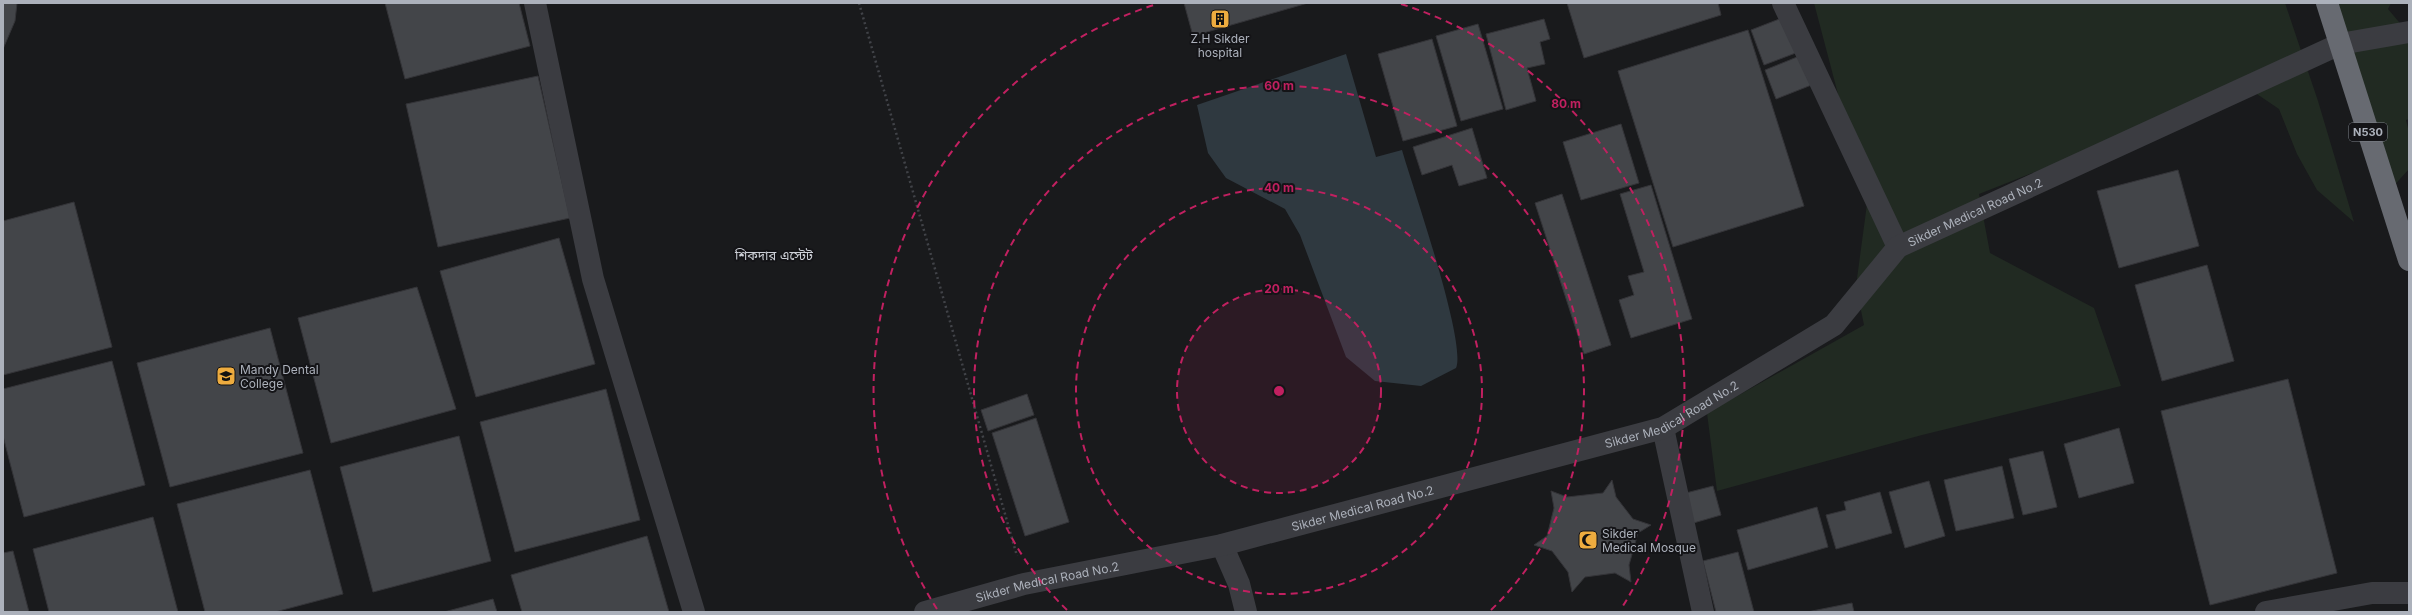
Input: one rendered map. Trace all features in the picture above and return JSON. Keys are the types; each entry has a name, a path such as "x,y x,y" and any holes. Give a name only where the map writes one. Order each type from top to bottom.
{"highway":[{"name":"N530","path":"2328,3 2340,44 2404,231 2409,260"}],"street":[{"path":"535,3 593,278 694,612"},
{"path":"1783,3 1898,247"},
{"name":"Sikder Medical Road No.2","path":"924,612 1024,584 1222,545 1663,428 1834,325 1898,247 2340,44 2409,32"},
{"path":"1663,428 1703,612"},
{"path":"1222,545 1239,584 1246,612"},
{"path":"2266,612 2372,593 2409,593"}],"path":[{"path":"859,3 1024,584"}],"shaded area":[{"path":"1814,3 2285,3 2318,101 2354,222 2317,190 2297,154 2279,109 2248,88 1979,194 1990,253 2094,308 2121,386 1922,435 1717,491 1707,413 1864,325 1856,286 1867,204"},
{"path":"2333,3 2391,3 2388,9 2409,34 2409,119 2406,120 2409,132 2409,169 2390,190"},
{"path":"1346,54 1376,157 1402,150 1437,263 1454,328 1457,353 1456,368 1421,386 1375,381 1346,357 1300,235 1285,209 1226,178 1208,153 1197,105"}],"building":[{"path":"3,3 17,3 15,21 3,49"},
{"path":"385,3 519,3 530,46 405,79"},
{"name":"Z.H Sikder hospital","path":"1184,3 1308,3 1193,36"},
{"path":"1567,3 1718,3 1721,15 1584,58"},
{"path":"1787,16 1801,51 1764,65 1751,30"},
{"path":"1544,19 1550,39 1540,42 1545,64 1527,68 1536,101 1506,110 1486,34"},
{"path":"1478,24 1503,109 1461,121 1436,36"},
{"path":"1748,30 1804,206 1673,247 1618,71"},
{"path":"1432,39 1457,126 1403,141 1378,54"},
{"path":"1802,55 1814,84 1776,99 1765,70"},
{"path":"538,76 570,218 438,247 406,104"},
{"path":"1621,124 1639,183 1581,200 1563,142"},
{"path":"1472,128 1487,178 1459,186 1452,165 1422,175 1413,147"},
{"path":"2178,170 2199,246 2119,268 2097,191"},
{"path":"1651,185 1692,319 1631,338 1619,300 1634,295 1628,276 1644,272 1620,194"},
{"path":"1562,194 1611,345 1584,354 1535,203"},
{"path":"74,202 112,347 3,375 3,221"},
{"path":"559,238 595,364 476,397 440,271"},
{"path":"2207,265 2234,361 2162,381 2135,285"},
{"path":"417,287 456,409 331,443 298,318"},
{"path":"270,328 303,453 170,487 137,363"},
{"path":"112,361 145,485 24,517 3,436 3,389"},
{"path":"2288,379 2337,573 2210,605 2161,411"},
{"path":"606,389 640,520 515,552 480,422"},
{"path":"1027,394 1034,415 988,431 981,410"},
{"path":"1036,418 1069,522 1025,536 992,433"},
{"path":"2119,428 2134,483 2079,498 2064,444"},
{"path":"459,436 491,561 373,592 340,467"},
{"path":"2043,451 2057,507 2023,515 2009,459"},
{"path":"2002,466 2014,518 1956,531 1944,480"},
{"path":"310,470 343,594 275,612 205,612 177,504"},
{"name":"Sikder Medical Mosque","path":"1612,480 1616,497 1633,519 1651,525 1638,533 1629,565 1631,582 1615,573 1585,577 1572,592 1568,572 1552,551 1534,545 1547,536 1554,508 1551,491 1567,497 1603,493"},
{"path":"1929,481 1945,536 1905,548 1889,492"},
{"path":"1713,486 1721,515 1690,524 1682,494"},
{"path":"1880,492 1892,533 1836,549 1826,515 1846,510 1844,502"},
{"path":"1817,507 1828,547 1748,570 1737,530"},
{"path":"153,517 178,612 49,612 33,549"},
{"path":"647,536 669,612 522,612 511,575"},
{"path":"13,551 29,612 3,612 3,553"},
{"path":"1738,552 1754,612 1716,612 1703,561"},
{"path":"493,599 497,612 444,612"},
{"path":"1852,603 1854,612 1807,612"}],"place":[{"name":"Z.H Sikder hospital","path":"1220,19"},
{"name":"Mandy Dental College","path":"226,376"},
{"name":"Sikder Medical Mosque","path":"1588,540"}],"district":[{"name":"শিকদার এস্টেট","path":"774,255"}]}
